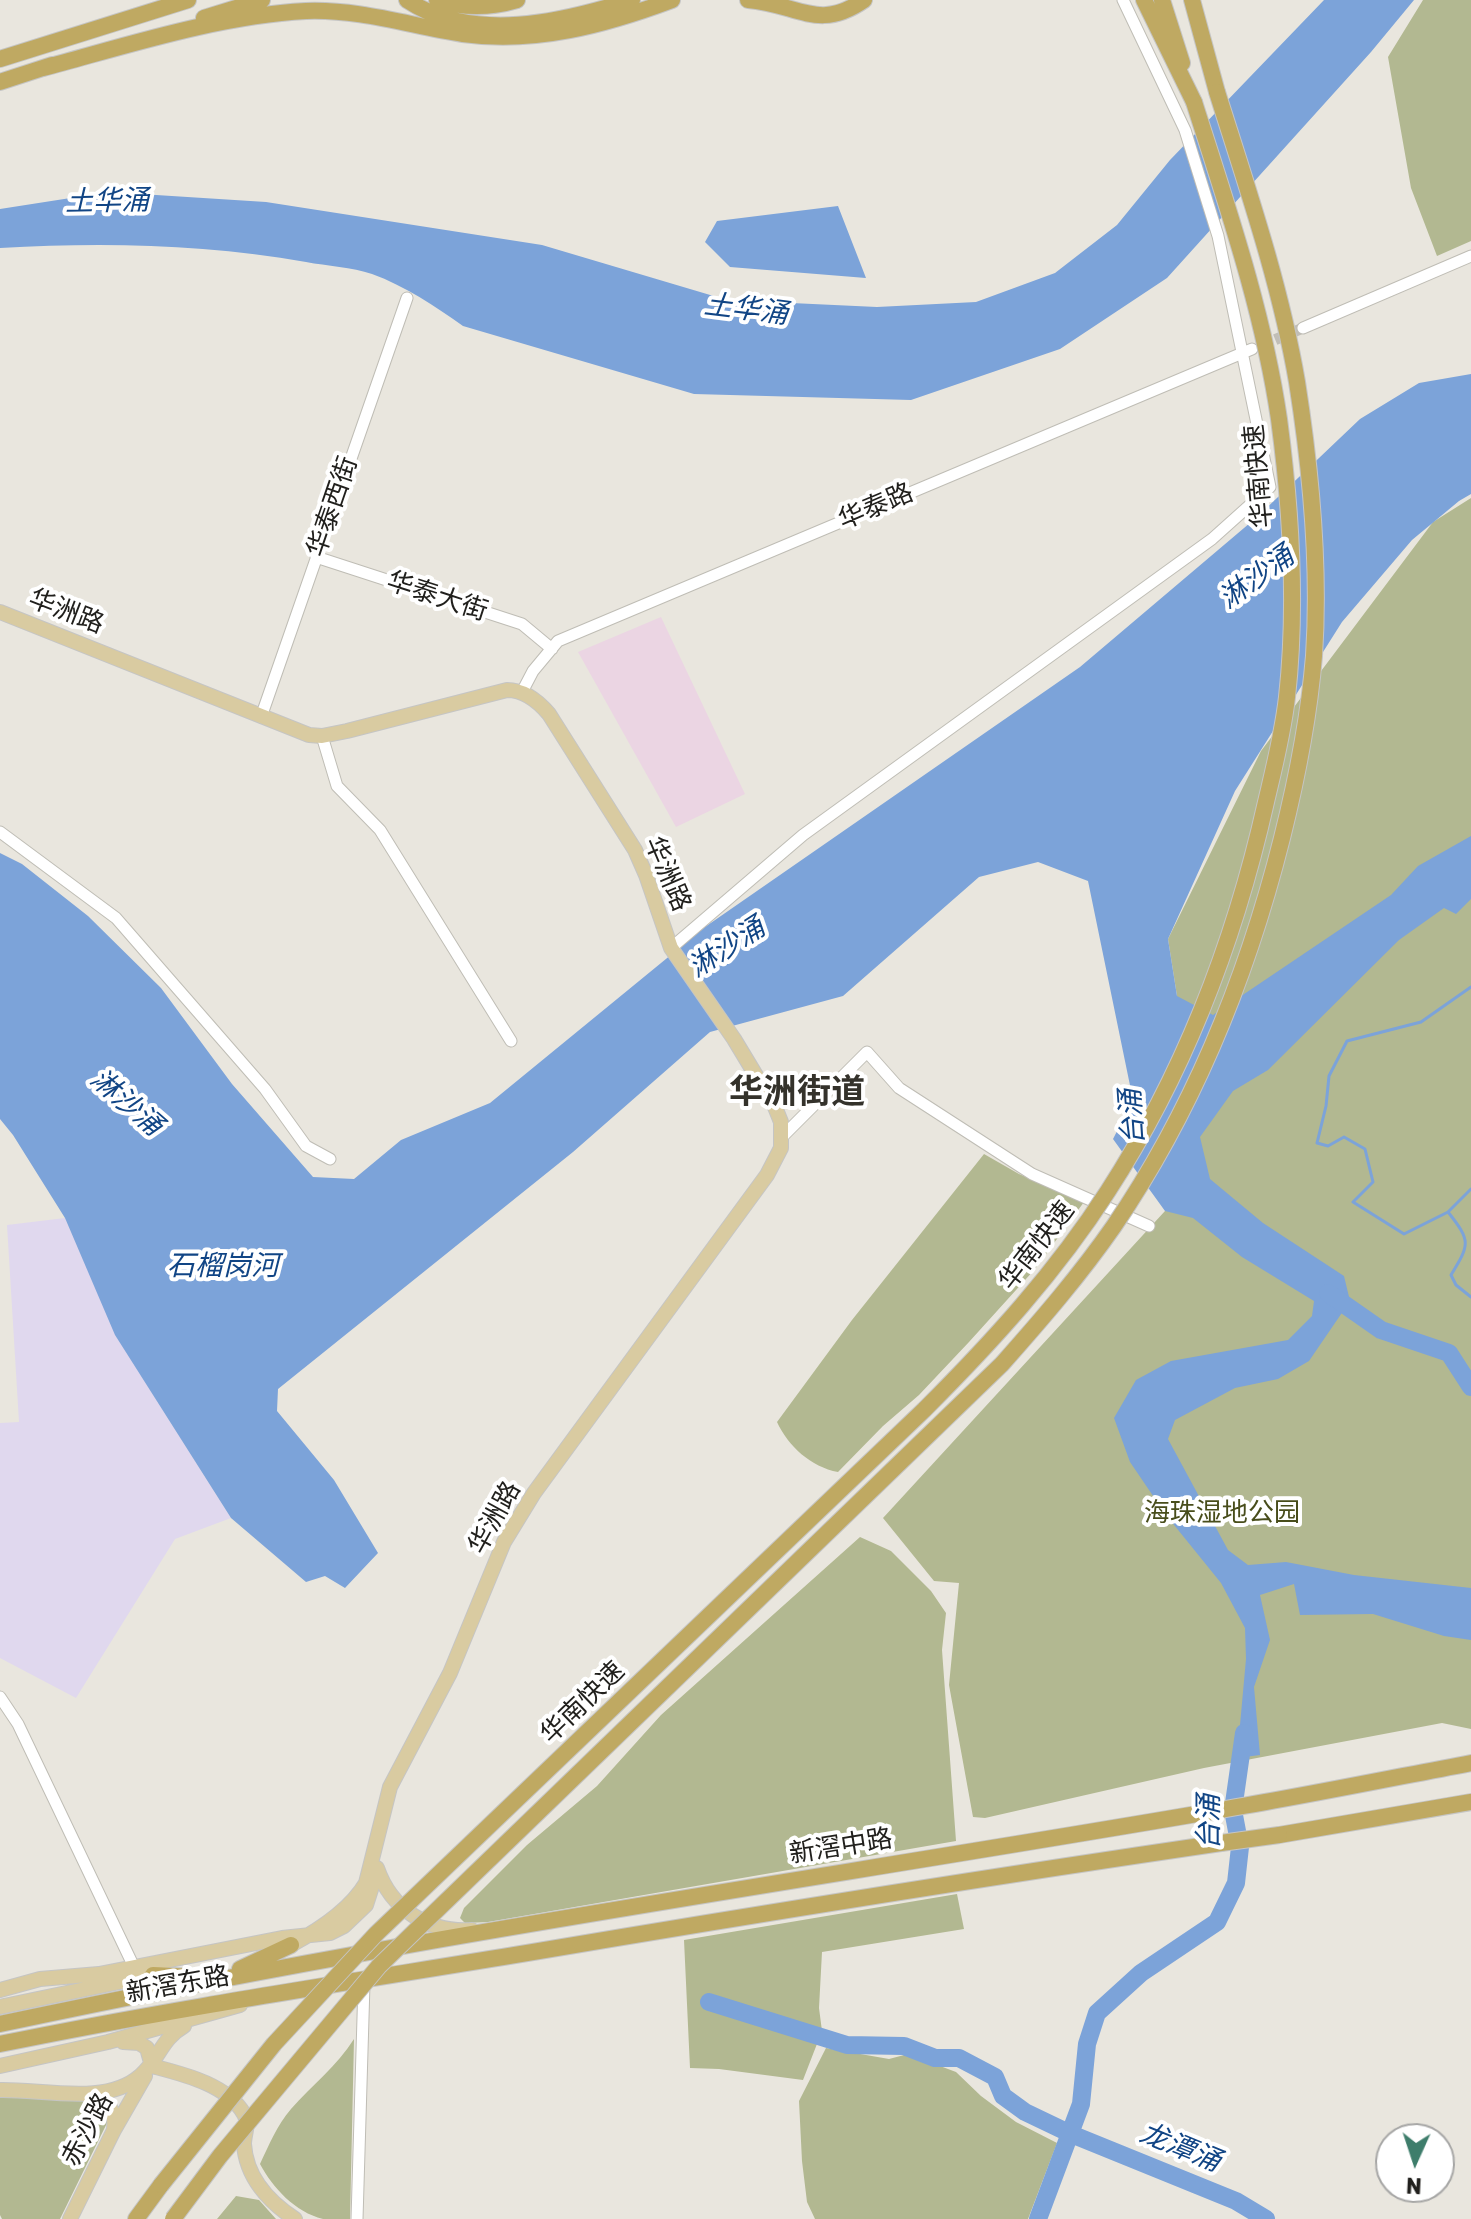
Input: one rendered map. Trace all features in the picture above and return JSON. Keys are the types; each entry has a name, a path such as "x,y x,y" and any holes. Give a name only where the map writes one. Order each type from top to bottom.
{"highway":[{"path":"0,59 169,0"},
{"path":"29,49 188,0"},
{"path":"0,82 262,0"},
{"path":"407,0 446,18 516,24 568,18 632,0"},
{"path":"437,0 474,6 493,6 517,0"},
{"path":"748,0 769,2 827,17 843,13 864,0"},
{"path":"1144,0 1194,102"},
{"name":"华南快速","path":"136,2219 274,2044 376,1934 924,1410 990,1342 1039,1286 1108,1191 1178,1065 1208,997 1247,883 1276,757 1287,700 1290,655 1289,529 1279,420 1248,271 1162,0"},
{"name":"华南快速","path":"173,2219 220,2156 379,1966 1002,1364 1085,1266 1114,1225 1144,1178 1200,1073 1249,958 1275,865 1306,722 1316,612 1310,491 1289,342 1268,255 1192,0"},
{"path":"43,68 192,29 306,11 374,16 462,34 524,37 588,27 671,1"},
{"name":"新滘中路","path":"220,1979 501,1929 1216,1811 1471,1763"},
{"name":"新滘中路","path":"364,1979 938,1884 1279,1835 1471,1802"},
{"path":"153,1975 220,1979 291,1945"},
{"name":"新滘东路","path":"0,2024 220,1979"},
{"name":"新滘东路","path":"0,2044 119,2020 364,1979"}],"main road":[{"name":"华洲路","path":"0,612 296,731 322,736 507,690 522,692 549,714 635,850 671,948 734,1039 781,1122 781,1148 767,1175 534,1493 504,1542 450,1673 390,1787 372,1868 358,1896 308,1936 291,1945"},
{"path":"375,1848 383,1884 398,1904 415,1918 436,1927 465,1931 501,1929"},
{"path":"0,1990 40,1979 81,1977 282,1938 308,1936"},
{"path":"0,2007 153,1975"},
{"path":"0,2066 195,2020 283,1992"},
{"name":"赤沙路","path":"70,2219 114,2130 165,2040 195,2020"},
{"path":"108,2042 139,2043 147,2048 152,2066"},
{"path":"0,2090 93,2094 125,2088 152,2066"},
{"path":"152,2066 212,2087 243,2112 247,2125 244,2145 253,2178 266,2195 295,2219"},
{"path":"93,2094 112,2109 114,2130"}],"street":[{"path":"671,948 803,835 1212,539 1270,487 1247,352 1218,236 1185,130 1123,0"},
{"path":"1303,328 1471,256"},
{"name":"华泰西街","path":"261,717 407,298"},
{"name":"华泰路","path":"522,692 533,671 558,641 1247,352"},
{"name":"华泰大街","path":"316,557 522,624 552,649"},
{"path":"322,736 337,786 380,830 511,1041"},
{"path":"0,832 116,918 265,1089 306,1146 330,1159"},
{"path":"781,1138 867,1052 899,1088 1032,1174 1149,1226"},
{"path":"0,1697 18,1724 134,1967"},
{"path":"357,2219 364,1979"}],"shaded area":[{"path":"661,617 745,794 676,827 578,652"},
{"path":"65,1218 118,1339 231,1518 175,1539 76,1698 0,1658 0,1423 19,1422 7,1225"}],"green space":[{"path":"1423,0 1471,0 1471,241 1437,256 1411,188 1388,57"},
{"name":"海珠湿地公园","path":"1471,498 1471,1729 1442,1723 1204,1768 985,1818 973,1817 949,1685 959,1583 934,1581 883,1518 1165,1211 1177,996 1168,939 1261,751 1433,522"},
{"path":"984,1154 1019,1174 1084,1202 1035,1269 919,1395 838,1472 819,1465 794,1447 777,1422 852,1320"},
{"path":"860,1537 891,1551 931,1591 946,1613 942,1650 956,1841 488,1922 465,1923 460,1918 464,1908 527,1845 597,1786 661,1715"},
{"path":"957,1894 964,1929 822,1952 819,2008 822,2031 803,2080 690,2068 684,1940"},
{"path":"354,2039 350,2219 323,2219 303,2211 286,2198 260,2164 286,2115"},
{"path":"826,2048 889,2059 908,2054 956,2072 981,2096 1016,2122 1057,2143 1028,2219 815,2219 807,2202 799,2101"},
{"path":"0,2095 87,2100 99,2106 108,2121 60,2219 2,2219 0,2215"},
{"path":"236,2196 259,2200 276,2219 217,2219"}],"water":[{"name":"土华涌","path":"1324,0 1414,0 1167,278 1060,349 911,400 694,394 463,326 396,284 348,268 192,248 77,245 0,248 0,209 109,192 266,202 542,245 727,300 877,307 976,302 1055,273 1117,225 1170,160"},
{"path":"838,206 866,278 730,267 705,242 717,221"},
{"name":"石榴岗河","path":"1471,374 1471,494 1412,540 1342,622 1235,791 1168,939 1177,996 1213,1015 1391,895 1418,866 1471,836 1471,899 1456,914 1444,908 1399,940 1268,1070 1233,1091 1200,1137 1210,1179 1263,1223 1344,1276 1350,1301 1309,1361 1278,1379 1235,1388 1175,1420 1168,1439 1228,1550 1248,1565 1286,1562 1354,1575 1471,1588 1471,1640 1444,1636 1373,1614 1300,1615 1294,1584 1260,1595 1270,1640 1254,1687 1260,1755 1237,1758 1246,1659 1245,1628 1221,1583 1166,1515 1130,1462 1114,1418 1136,1380 1171,1361 1288,1340 1312,1316 1314,1301 1242,1257 1193,1218 1165,1211 1113,1139 1133,1100 1088,881 1038,862 979,877 843,996 710,1032 573,1152 278,1389 277,1411 334,1480 378,1553 345,1588 325,1576 306,1582 231,1518 115,1335 65,1218 0,1119 0,853 22,864 88,916 161,988 232,1084 313,1177 354,1179 401,1140 490,1103 705,927 1080,667 1257,517 1360,419 1419,383"}],"waterway":[{"path":"1471,987 1421,1022 1347,1041 1329,1076 1317,1143 1328,1146 1344,1137 1365,1149 1373,1182 1353,1202 1404,1234 1448,1212 1471,1189"},
{"path":"1448,1212 1461,1230 1465,1243 1462,1256 1451,1275 1456,1285 1471,1297"},
{"name":"台涌","path":"1328,1293 1381,1330 1449,1353 1471,1387"},
{"name":"台涌","path":"1038,2219 1081,2104 1087,2044 1097,2013 1141,1973 1217,1922 1236,1883 1240,1847 1233,1810 1244,1733"},
{"name":"龙潭涌","path":"709,2002 847,2045 904,2046 935,2058 959,2058 995,2077 1003,2096 1025,2112 1236,2201 1266,2219"}],"tunnel":[{"path":"1260,346 1303,328"}],"district":[{"name":"华洲街道","path":"797,1093"}],"water label":[{"name":"淋沙涌","path":"1257,578"},
{"name":"淋沙涌","path":"727,948"},
{"name":"淋沙涌","path":"126,1103"}]}
